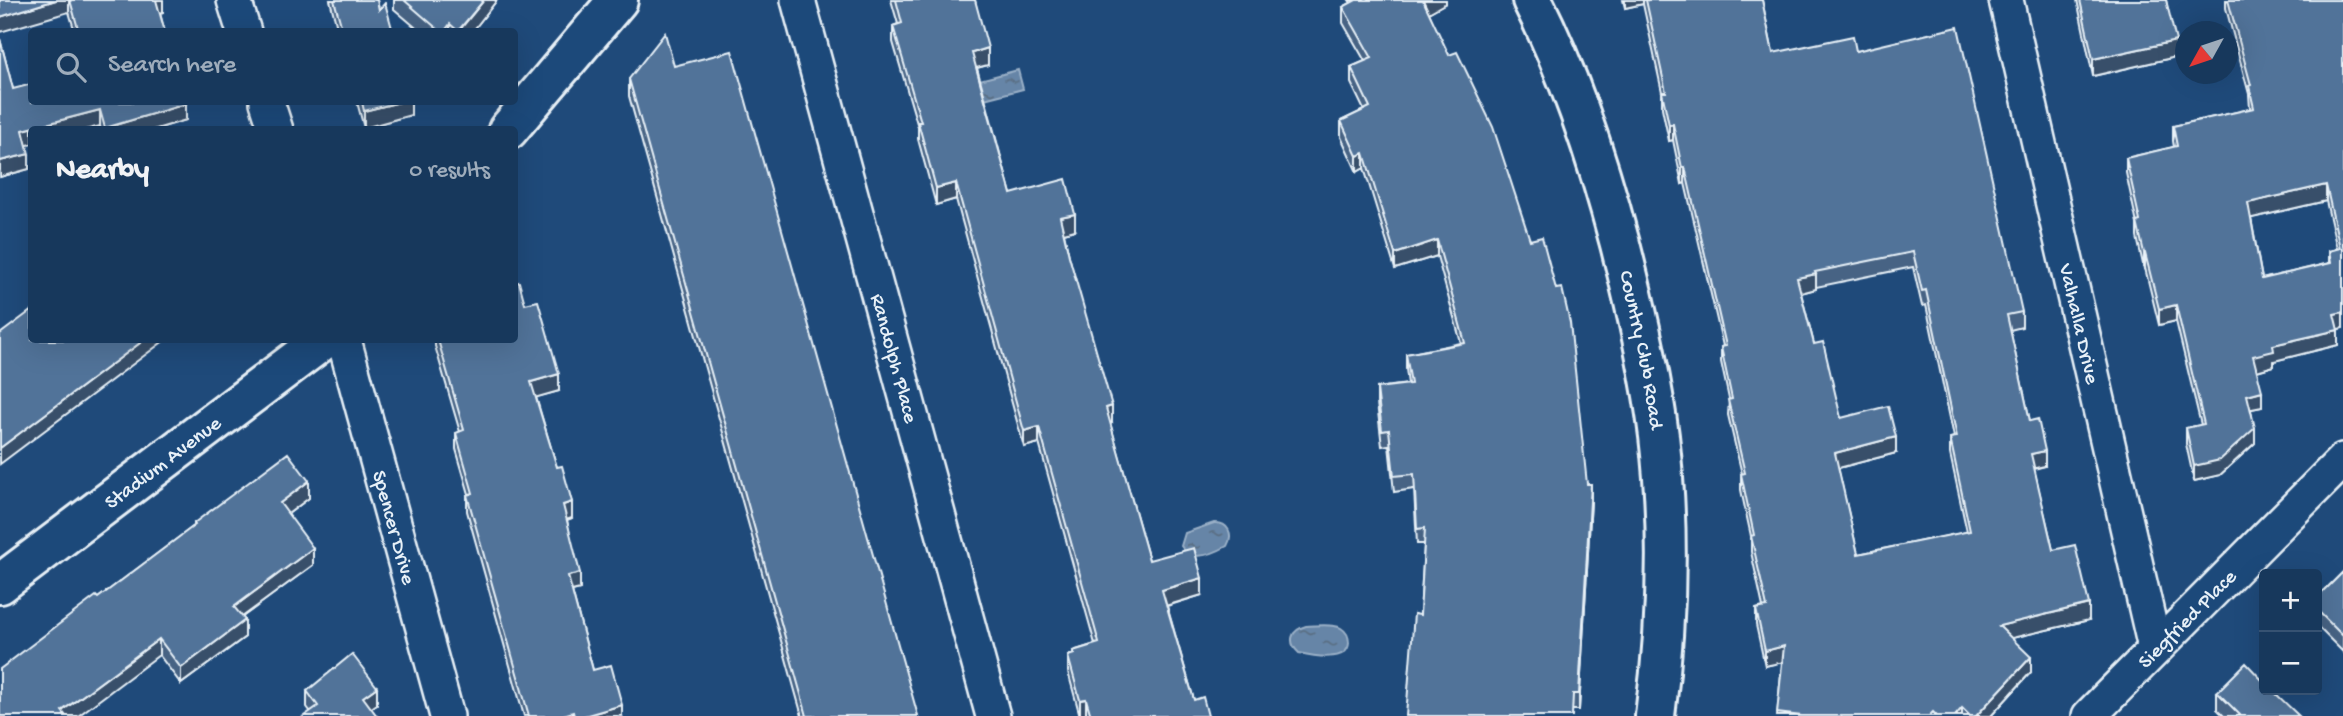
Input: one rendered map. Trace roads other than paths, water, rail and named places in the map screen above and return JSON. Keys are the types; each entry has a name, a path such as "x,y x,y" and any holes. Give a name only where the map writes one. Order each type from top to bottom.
{"street":[{"path":"234,0 243,28"},
{"path":"511,126 618,0"},
{"name":"Randolph Place","path":"799,0 993,716"},
{"name":"Country Club Road","path":"1532,0 1564,69 1597,161 1628,273 1651,385 1662,476 1665,536 1663,642 1655,716"},
{"name":"Valhalla Drive","path":"2006,0 2155,648"},
{"path":"268,105 275,126"},
{"name":"Stadium Avenue","path":"0,584 319,343"},
{"name":"Spencer Drive","path":"345,343 447,716"},
{"name":"Siegfried Place","path":"2089,716 2343,460"}],"water":[{"path":"1018,70 1023,89 953,107 949,88"},
{"path":"1214,523 1223,524 1230,533 1227,546 1196,556 1185,551 1181,546 1185,533"},
{"path":"1329,625 1341,628 1348,639 1347,649 1329,657 1299,653 1293,645 1292,637 1297,630 1306,626"}]}
